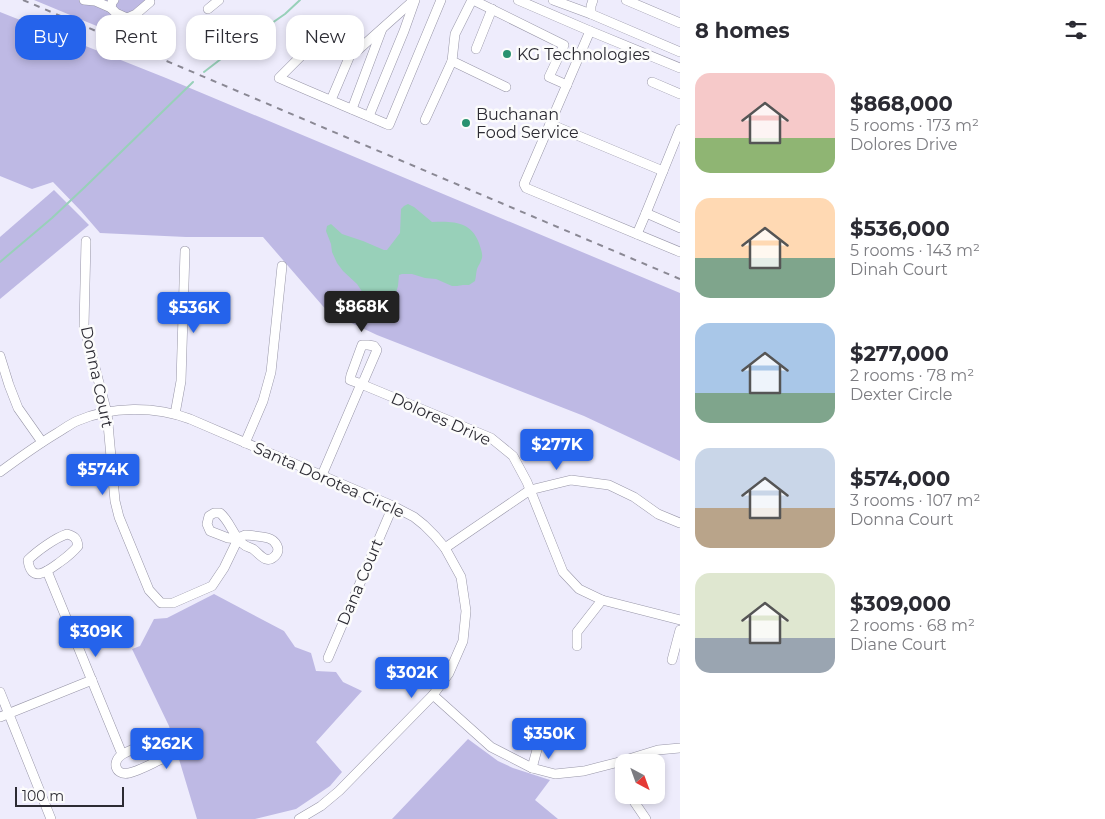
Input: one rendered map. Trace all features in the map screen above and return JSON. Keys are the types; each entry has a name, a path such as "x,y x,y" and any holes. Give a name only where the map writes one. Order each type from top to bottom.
{"street":[{"path":"84,0 113,4 116,13 127,18 136,14 148,1"},
{"path":"208,9 219,0"},
{"path":"364,45 414,0"},
{"path":"369,116 404,30 414,0"},
{"path":"297,60 279,78 389,125 441,0"},
{"path":"425,120 452,60 455,34 473,0 564,45 549,77 567,85"},
{"path":"518,0 678,67 680,54 591,14 553,0"},
{"path":"591,14 593,0"},
{"path":"626,0 680,24"},
{"path":"476,50 492,9"},
{"path":"352,109 382,29"},
{"path":"590,31 524,184 526,188 680,252"},
{"path":"331,100 348,60"},
{"path":"452,60 506,86"},
{"path":"652,82 680,94"},
{"path":"550,124 663,171"},
{"path":"637,234 680,129"},
{"path":"646,213 680,228"},
{"name":"Donna Court","path":"86,241 84,326 106,413 115,501 119,517 149,590 161,603 173,603 212,586 224,568 238,538"},
{"path":"175,414 181,380 185,251"},
{"path":"245,443 263,401 271,372 282,266"},
{"path":"0,356 18,408 42,442"},
{"name":"Dolores Drive","path":"322,475 361,384 491,438 513,456 527,482 563,572 579,589 602,600 680,620"},
{"name":"Santa Dorotea Circle","path":"0,472 42,442 76,422 93,415 137,409 175,414 392,506 424,524 446,548 461,577 466,611 463,641 449,672 433,694 338,791 321,806 299,819"},
{"path":"446,548 530,490 571,480 610,485 658,514 680,523"},
{"name":"Dana Court","path":"328,658 392,506"},
{"path":"67,534 73,536 77,540 78,546 48,571 41,574 31,571 28,560 61,536 67,534"},
{"path":"48,571 122,754"},
{"path":"577,646 578,632 602,600"},
{"path":"672,660 680,630"},
{"path":"4,715 92,680"},
{"path":"0,692 4,715 51,819"},
{"path":"433,694 491,747 532,768 555,774 584,772 615,763"},
{"path":"532,768 541,734"},
{"path":"161,741 166,745 168,751 162,759 128,773 122,773 117,770 115,765 122,754 161,741"},
{"path":"645,754 658,750 680,748"},
{"path":"635,804 646,819"}],"shaded area":[{"path":"34,0 155,0 138,15 96,15 96,26 86,22 86,15 70,15"},
{"path":"0,12 15,18 15,60 86,60 86,46 96,50 96,60 121,60 166,78 680,293 680,461 584,416 377,335 328,312 263,237 186,237 100,233 53,182 32,189 0,176"},
{"path":"54,190 89,225 0,299 0,237"},
{"path":"408,204 432,222 454,222 471,230 476,236 482,254 475,281 469,285 452,286 436,279 402,274 399,275 394,299 389,303 373,304 337,263 326,231 327,226 331,224 342,234 387,250 400,233 401,209"},
{"path":"214,594 284,631 295,647 311,653 316,671 336,672 343,682 362,691 316,742 342,772 330,786 296,809 255,819 197,819 169,726 132,649 140,646 154,619 167,618"},
{"path":"468,739 498,761 550,780 535,800 558,819 392,819"}],"waterway":[{"path":"204,72 285,14 300,0"},
{"path":"0,262 52,218 193,82"}],"railway":[{"path":"23,0 680,279"}],"place":[{"name":"KG Technologies","path":"507,54"},
{"name":"Buchanan Food Service","path":"466,123"}]}
